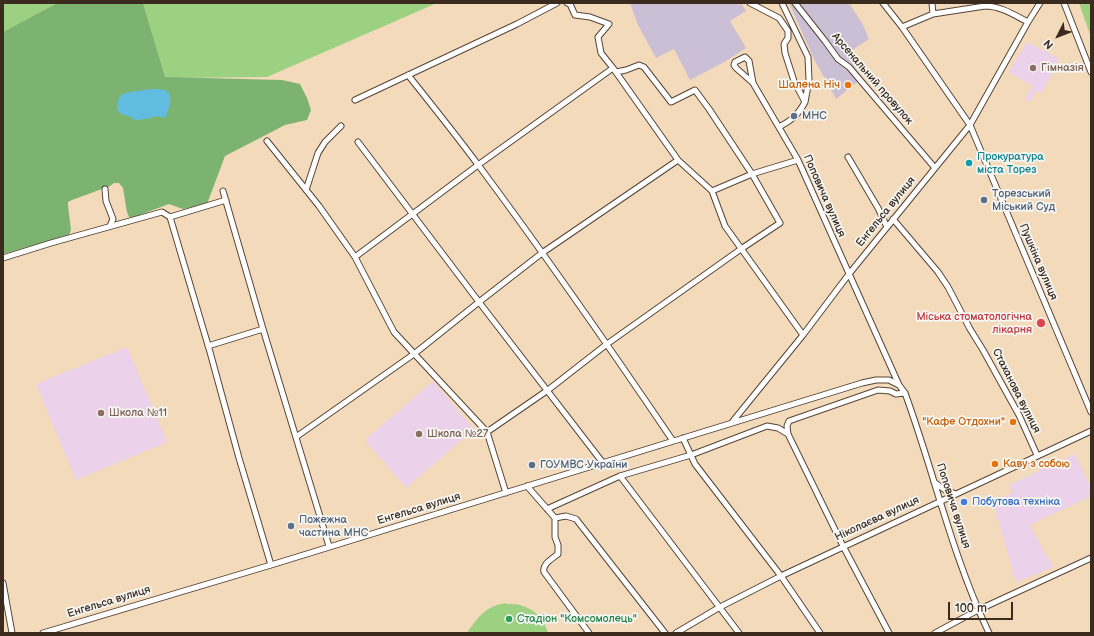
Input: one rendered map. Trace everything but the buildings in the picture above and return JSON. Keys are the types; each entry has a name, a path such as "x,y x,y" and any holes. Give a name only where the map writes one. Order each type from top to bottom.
{"street":[{"path":"355,100 517,24 557,3"},
{"path":"568,3 570,4 575,15 590,17 609,24 598,37 601,54 678,160 712,192 725,226 803,335"},
{"path":"750,3 779,18 788,30 788,38 784,44 785,53 794,81 805,102"},
{"path":"779,127 793,119 801,110 805,102 809,80 808,57 782,3"},
{"name":"Арсенальний провулок","path":"795,3 826,41 838,59 849,66 935,168"},
{"name":"Пушкіна вулиця","path":"883,3 902,27 970,125 1091,412"},
{"path":"932,3 933,14"},
{"name":"Енгельса вулиця","path":"732,422 803,335 849,274 970,125 1040,3"},
{"path":"1064,3 1091,72"},
{"path":"902,27 933,14 985,6 993,6 1002,9 1028,22"},
{"name":"Поповича вулиця","path":"753,83 749,61 745,57 735,62 734,65 736,68 753,83 798,160 899,385 905,393 964,573 978,610 989,633"},
{"path":"355,257 478,165 614,70 626,70 639,65 644,67 671,102 695,90 752,174 780,223 607,344 548,390 487,432"},
{"path":"408,75 478,165 542,253 607,344 673,441"},
{"path":"306,190 318,153 325,142 341,126"},
{"path":"267,141 306,190 355,257 394,332 487,432 506,493"},
{"path":"358,142 478,302 548,390 603,463"},
{"path":"848,157 878,208 887,227"},
{"path":"296,437 414,354 542,253 678,160"},
{"path":"712,192 752,174 798,160"},
{"path":"105,189 106,201 113,219 110,226"},
{"path":"223,191 263,329 330,546"},
{"path":"170,217 226,200"},
{"path":"3,258 162,212 170,217 271,565"},
{"name":"Стаханова вулиця","path":"893,220 938,272 948,287 1019,415 1037,455"},
{"path":"208,346 263,329"},
{"name":"Енгельса вулиця","path":"43,633 271,565 862,383 876,380 889,380 899,385"},
{"path":"889,633 843,546 788,434 787,426 789,421 878,390 890,391 896,394 905,393"},
{"path":"547,509 620,476 691,455 767,426 778,428 788,434"},
{"name":"Ніколаєва вулиця","path":"676,633 720,607 781,576 1091,431"},
{"path":"683,438 696,464 781,576 820,633"},
{"path":"620,476 739,633"},
{"path":"934,482 946,490 956,494"},
{"path":"527,486 555,518 555,537 558,545 558,554 544,565 544,572 589,633"},
{"path":"555,518 566,516 576,519 665,633"},
{"path":"935,633 943,631 978,610 1091,558"},
{"path":"3,583 12,633"}],"shaded area":[{"path":"630,3 736,3 738,5 741,3 746,11 730,21 746,48 726,61 690,80 674,49 656,58 638,25"},
{"path":"789,3 849,3 862,23 869,39 851,51 850,60 862,78 836,99 815,61"},
{"name":"Гімназія","path":"1027,42 1059,59 1058,64 1041,93 1036,91 1030,102 1025,99 1030,92 1029,89 1032,89 1033,86 1009,72"},
{"name":"Школа №11","path":"127,347 167,442 76,480 36,384"},
{"name":"Школа №27","path":"433,381 474,429 406,488 365,440"},
{"path":"1075,454 1091,488 1091,496 1030,525 1054,567 1016,582 994,505 1003,502 1001,498 1012,493 1009,485"}],"green space":[{"path":"3,3 57,3 3,32"},
{"path":"57,3 143,3 165,77 282,80 300,84 311,110 307,120 285,125 225,156 207,204 183,209 169,204 134,217 129,217 123,188 119,183 114,183 110,186 68,202 71,230 69,235 3,254 3,32"},
{"path":"143,3 437,3 267,77 165,78"},
{"path":"1079,3 1091,3 1091,37"},
{"name":"Стадіон \"Комсомолець\"","path":"506,603 521,605 533,611 542,620 548,633 467,633 483,613 499,604"}],"water":[{"path":"151,89 165,90 169,94 170,101 167,114 164,118 158,116 136,120 119,112 117,104 121,95"}],"place":[{"name":"Гімназія","path":"1033,68"},
{"name":"Шалена Нiч","path":"848,85"},
{"name":"МНС","path":"794,116"},
{"name":"Прокуратура міста Торез","path":"969,163"},
{"name":"Торезський Міський Суд","path":"984,200"},
{"name":"Міська стоматологічна лікарня","path":"1041,323"},
{"name":"Школа №11","path":"101,413"},
{"name":"\"Кафе Отдохни\"","path":"1013,422"},
{"name":"Школа №27","path":"419,434"},
{"name":"Каву з собою","path":"995,464"},
{"name":"ГОУМВС України","path":"532,465"},
{"name":"Побутова техніка","path":"964,502"},
{"name":"Пожежна частина МНС","path":"291,526"},
{"name":"Стадіон \"Комсомолець\"","path":"509,619"}]}
